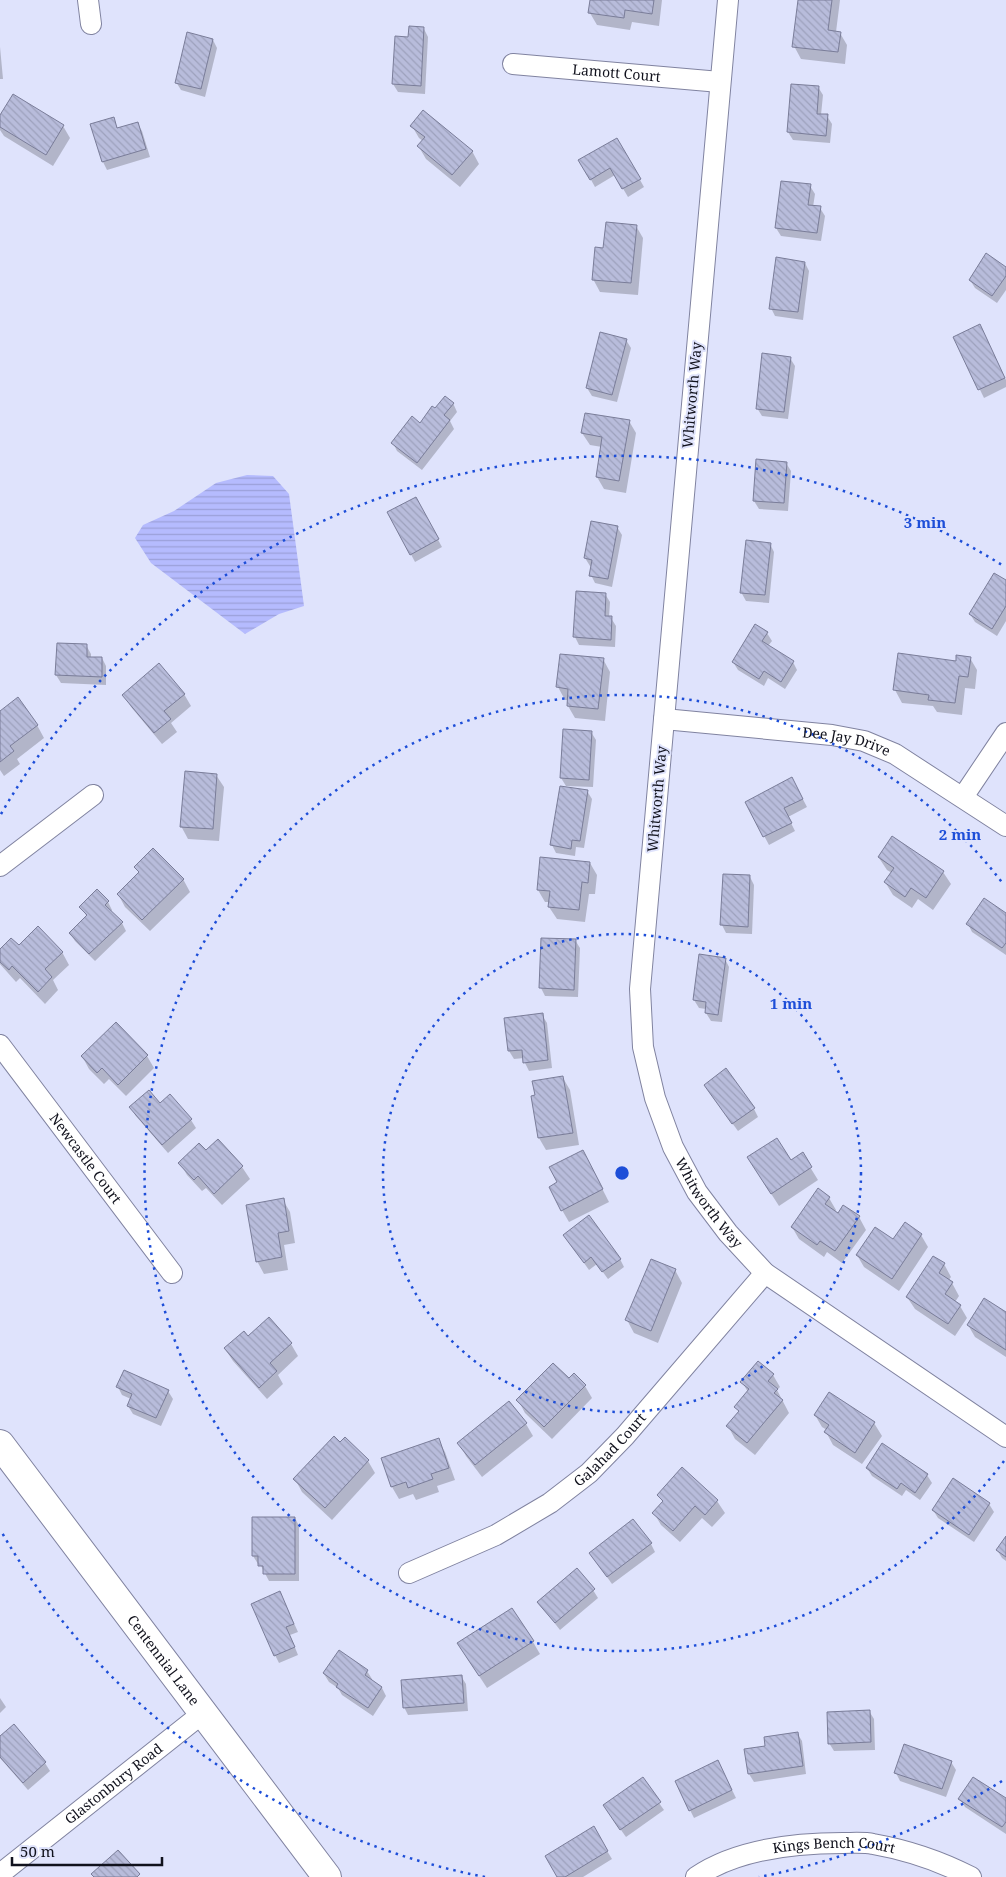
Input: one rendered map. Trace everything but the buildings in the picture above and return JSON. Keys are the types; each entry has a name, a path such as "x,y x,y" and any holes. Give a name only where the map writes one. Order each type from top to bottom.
{"street":[{"path":"88,0 92,24"},
{"name":"Whitworth Way","path":"728,0 640,989 643,1047 655,1098 673,1147 697,1192 728,1233 765,1273 1006,1437"},
{"name":"Lamott Court","path":"513,64 720,82"},
{"name":"Dee Jay Drive","path":"664,719 832,735 864,741 895,754 1006,826"},
{"path":"963,797 1006,733"},
{"path":"0,866 92,795"},
{"name":"Newcastle Court","path":"0,1045 172,1273"},
{"name":"Galahad Court","path":"409,1573 496,1535 550,1503 589,1473 625,1436 765,1273"},
{"name":"Centennial Lane","path":"0,1444 327,1877"},
{"name":"Glastonbury Road","path":"5,1870 203,1714"},
{"name":"Kings Bench Court","path":"696,1877 713,1866 762,1851 812,1843 871,1843 914,1853 952,1867 971,1877"}],"water":[{"path":"247,475 273,476 289,494 304,606 279,614 245,634 151,563 135,538 143,525 174,511 216,483"}]}
